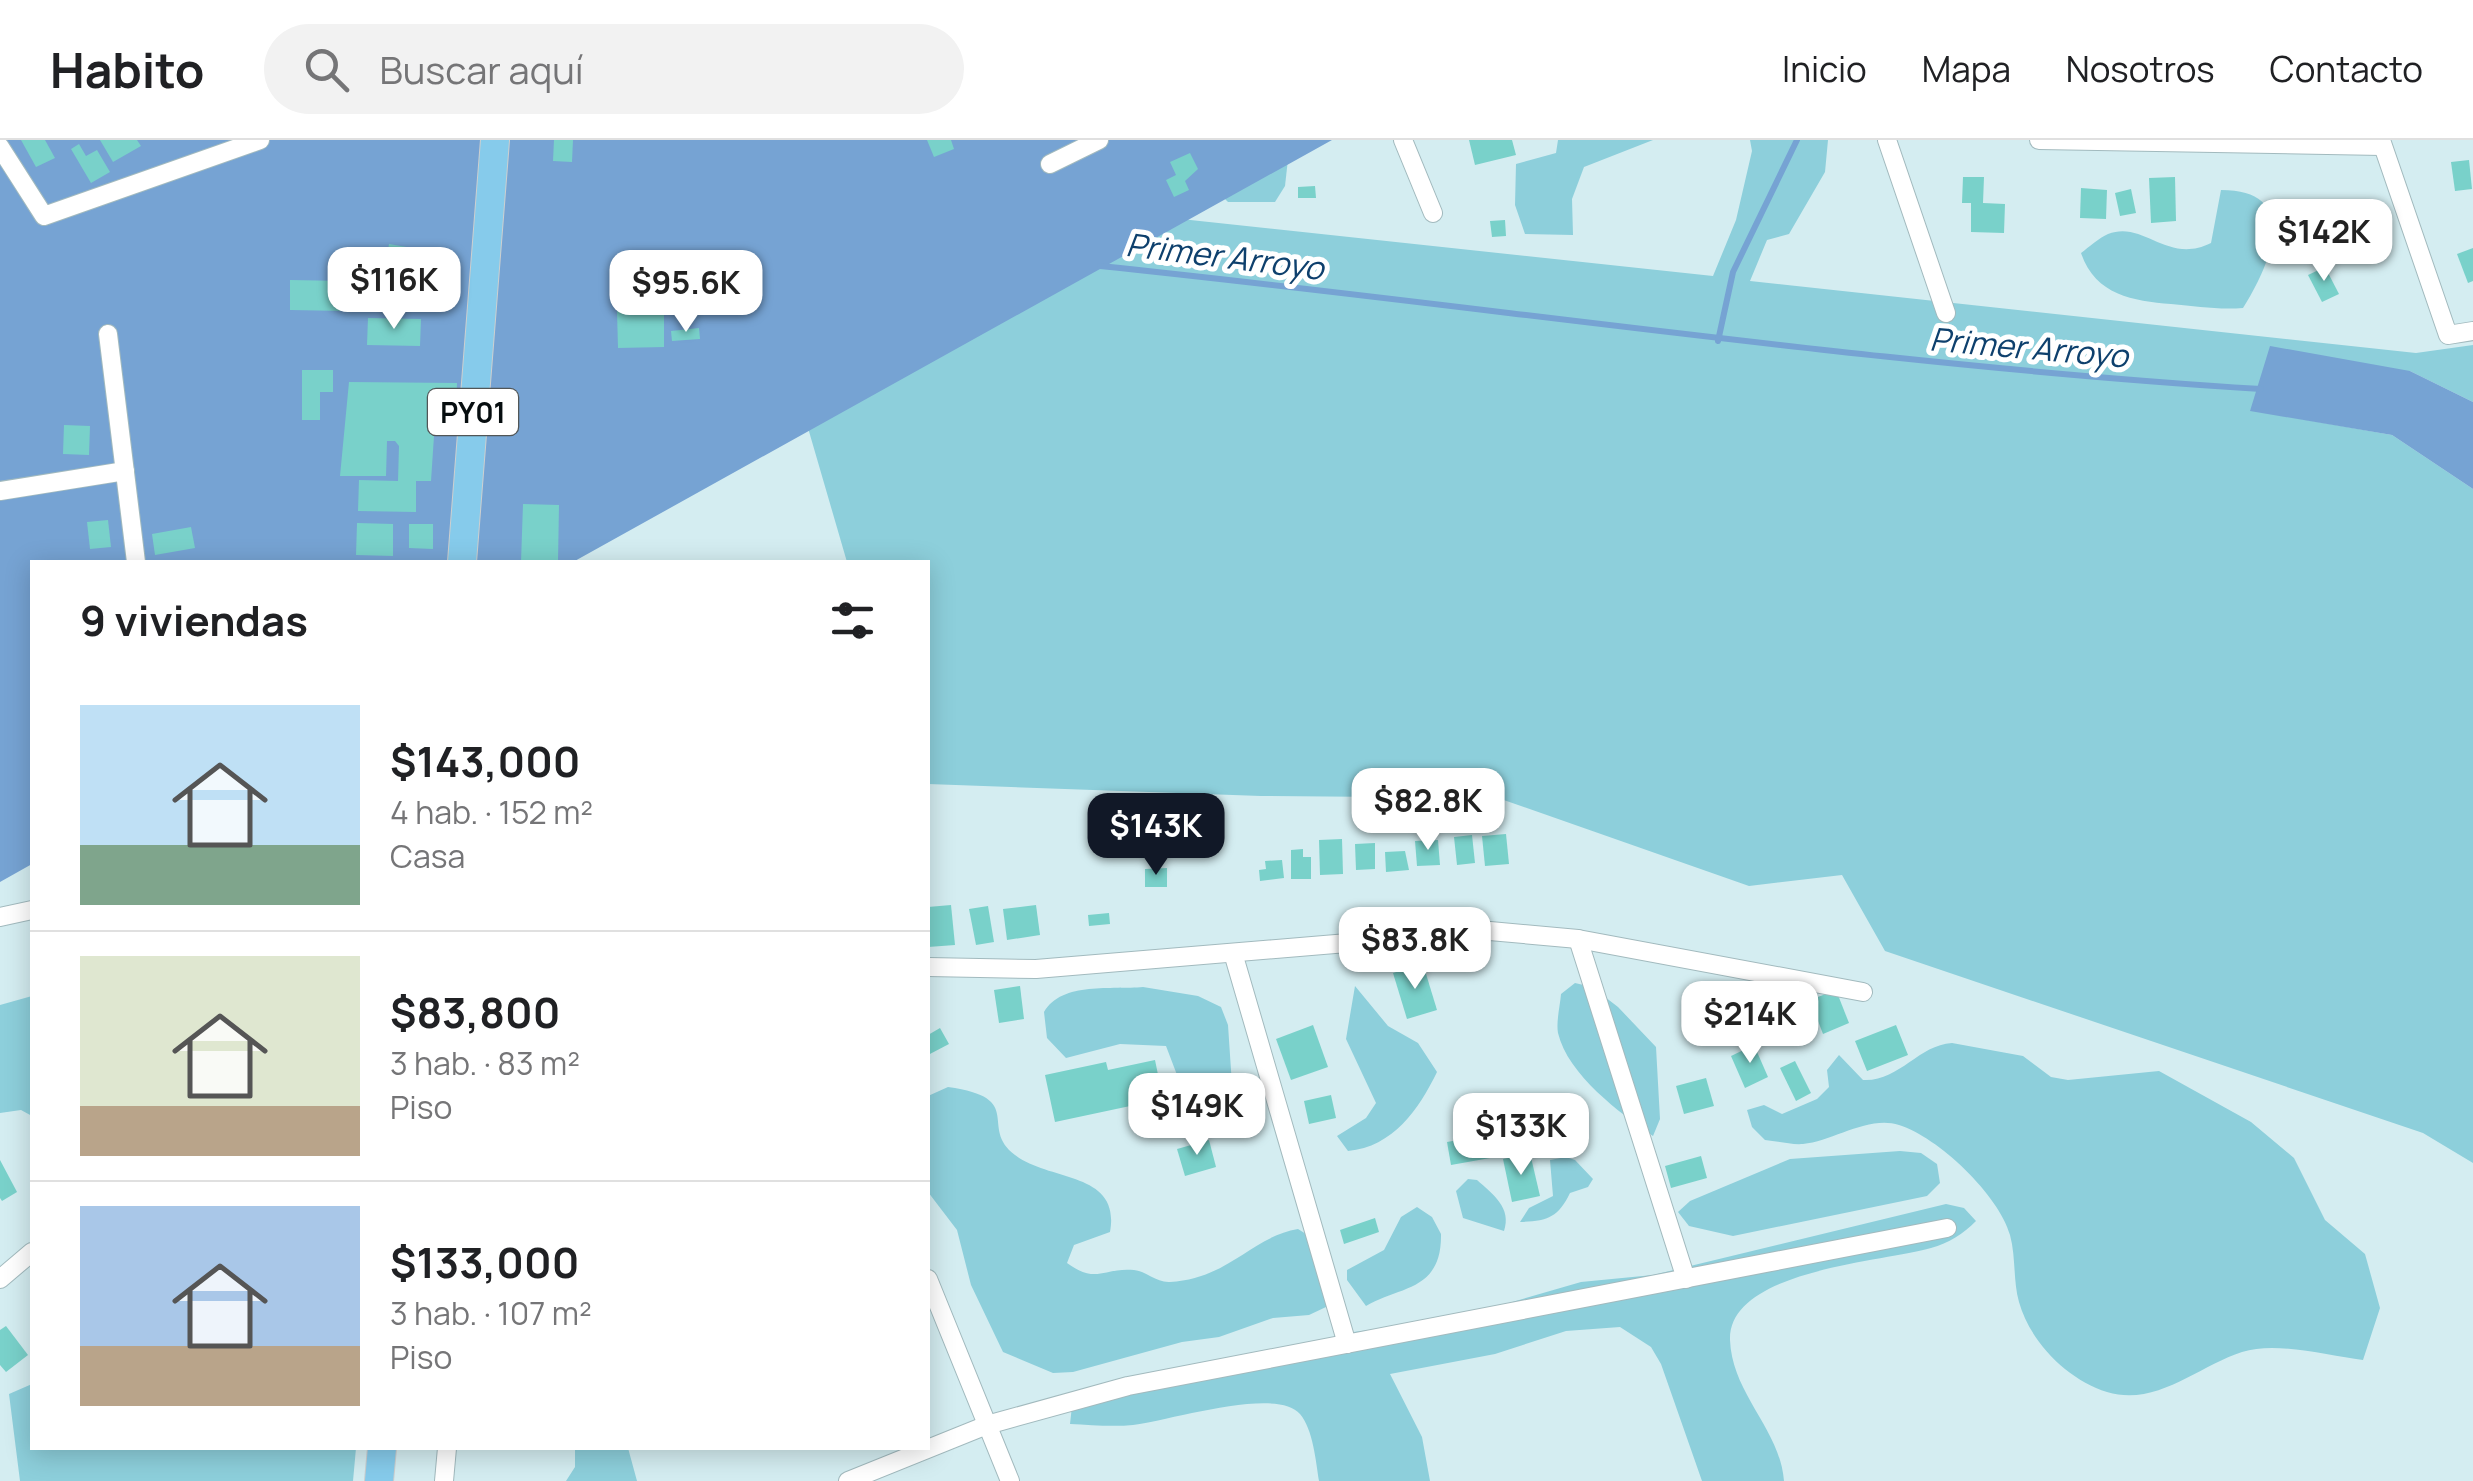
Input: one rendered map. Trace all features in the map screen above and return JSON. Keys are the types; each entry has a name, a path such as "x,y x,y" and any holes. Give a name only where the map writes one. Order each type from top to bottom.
{"highway":[{"name":"PY01","path":"462,560 495,140"},
{"path":"378,1481 382,1450"}],"street":[{"path":"0,147 44,216 260,140"},
{"path":"1050,164 1098,140"},
{"path":"1403,140 1433,214"},
{"path":"1886,140 1946,313"},
{"path":"2039,140 2382,143 2448,335 2473,332"},
{"path":"108,334 136,560"},
{"path":"0,491 125,471"},
{"path":"0,918 30,910"},
{"path":"930,967 1036,969 1490,931 1578,939 1863,992"},
{"path":"1578,939 1686,1279"},
{"path":"1232,952 1347,1344"},
{"path":"930,1448 987,1425 1128,1386 1948,1228"},
{"path":"0,1279 30,1254"},
{"path":"930,1284 1010,1481"},
{"path":"444,1481 446,1450"},
{"path":"848,1481 925,1450"}],"shaded area":[{"path":"0,140 1332,140 577,560 30,560 30,865 0,882"},
{"path":"1558,140 1653,140 1584,167 1572,199 1573,235 1525,234 1515,205 1516,164 1556,153"},
{"path":"1750,140 1828,140 1825,172 1789,234 1767,240 1750,281 2416,353 2473,345 2473,402 2410,371 2250,410 2392,435 2473,489 2473,1163 2423,1133 1885,951 1842,875 1749,886 1498,798 1261,796 930,784 930,560 846,560 760,263 1125,213 1713,276 1736,220 1752,151"},
{"path":"1288,159 1285,186 1275,202 1228,202 1221,195"},
{"path":"2221,190 2247,193 2263,202 2271,216 2270,252 2243,308 2207,308 2130,298 2106,287 2087,267 2081,253 2108,234 2121,231 2181,249 2211,243"},
{"path":"2270,346 2410,371 2473,402 2473,489 2392,435 2250,411"},
{"path":"1575,983 1592,987 1618,1007 1656,1047 1660,1119 1653,1136 1597,1092 1564,1049 1558,1033 1561,994"},
{"path":"1355,986 1388,1026 1418,1043 1437,1072 1403,1124 1378,1142 1348,1151 1337,1136 1366,1118 1376,1103 1346,1039"},
{"path":"1143,987 1198,996 1221,1007 1228,1025 1234,1115 1231,1125 1208,1129 1176,1114 1182,1088 1166,1046 1120,1044 1066,1058 1047,1038 1044,1012 1063,995 1089,989"},
{"path":"30,997 30,1115 21,1110 0,1113 0,1005"},
{"path":"1952,1043 2023,1056 2051,1077 2068,1080 2159,1071 2251,1122 2294,1158 2325,1220 2365,1254 2380,1308 2363,1360 2286,1349 2256,1349 2226,1358 2160,1390 2125,1395 2107,1392 2065,1369 2041,1345 2019,1302 2012,1243 2004,1219 1965,1170 1931,1142 1887,1123 1798,1144 1765,1140 1752,1127 1747,1110 1764,1105 1782,1114 1817,1099 1829,1087 1827,1070 1839,1055 1863,1080 1876,1079 1929,1050"},
{"path":"948,1087 987,1098 994,1106 1000,1134 1015,1155 1080,1181 1105,1198 1111,1212 1110,1232 1074,1245 1067,1263 1077,1269 1093,1274 1134,1270 1165,1282 1190,1279 1224,1266 1282,1233 1298,1229 1314,1239 1333,1271 1326,1307 1309,1315 1273,1318 1219,1337 1182,1342 1073,1372 1053,1373 1003,1352 971,1285 957,1230 930,1195 930,1095"},
{"path":"1921,1153 1937,1164 1940,1183 1927,1196 1733,1236 1689,1226 1678,1212 1690,1201 1790,1159"},
{"path":"1550,1160 1575,1160 1593,1179 1588,1187 1570,1193 1551,1216 1520,1222 1529,1208 1553,1196"},
{"path":"1468,1179 1477,1180 1500,1202 1505,1215 1504,1231 1463,1218 1456,1191"},
{"path":"1946,1204 1964,1208 1976,1221 1938,1246 1811,1273 1780,1284 1754,1298 1736,1317 1730,1340 1733,1359 1774,1445 1784,1481 1702,1481 1661,1364 1651,1347 1620,1327 1566,1331 1495,1354 1390,1374 1422,1437 1430,1481 1319,1481 1308,1428 1300,1414 1288,1406 1269,1403 1221,1407 1133,1425 1070,1424 1072,1406 1294,1352 1346,1333 1454,1319 1581,1282 1653,1275"},
{"path":"1417,1207 1432,1217 1441,1234 1434,1267 1416,1284 1366,1306 1347,1280 1347,1270 1384,1250 1401,1217"},
{"path":"30,1385 30,1450 356,1450 353,1481 20,1481 9,1394"},
{"path":"575,1450 629,1450 637,1481 566,1481 575,1467"}],"building":[{"path":"21,140 45,140 55,158 36,167"},
{"path":"100,140 137,140 141,146 113,162"},
{"path":"554,140 573,140 572,162 553,161"},
{"path":"927,140 951,140 954,149 934,157"},
{"path":"1469,140 1512,140 1516,155 1475,165"},
{"path":"79,144 86,156 97,150 110,172 91,183 71,149"},
{"path":"1190,153 1198,169 1185,181 1189,190 1174,197 1166,180 1176,175 1170,162"},
{"path":"2469,160 2472,189 2455,191 2451,162"},
{"path":"1963,177 1984,177 1983,203 2005,204 2004,233 1971,232 1971,203 1962,203"},
{"path":"2175,177 2176,221 2151,223 2149,178"},
{"path":"1315,186 1316,198 1298,198 1298,187"},
{"path":"2081,188 2107,190 2106,219 2080,218"},
{"path":"2131,189 2136,213 2120,216 2115,193"},
{"path":"2356,211 2357,225 2332,227 2331,213"},
{"path":"1505,220 1506,236 1492,237 1490,221"},
{"path":"389,244 430,251 425,282 384,275"},
{"path":"2473,248 2473,281 2468,283 2457,254"},
{"path":"650,254 689,254 689,300 666,300 666,287 650,288"},
{"path":"2325,267 2339,294 2322,302 2308,275"},
{"path":"290,280 346,281 345,311 290,310"},
{"path":"664,310 664,347 618,348 617,311"},
{"path":"368,318 421,319 420,346 367,345"},
{"path":"699,328 700,339 672,341 671,331"},
{"path":"302,370 333,370 333,392 320,392 320,420 302,420"},
{"path":"349,382 457,383 456,407 436,406 431,481 416,481 416,512 358,511 359,480 398,481 399,446 395,441 387,441 386,476 340,476"},
{"path":"64,425 90,426 89,455 63,454"},
{"path":"523,504 559,505 558,560 521,560"},
{"path":"108,520 111,547 90,549 87,522"},
{"path":"357,523 393,524 393,556 356,555"},
{"path":"409,524 433,524 433,549 409,548"},
{"path":"191,527 195,548 155,555 152,534"},
{"path":"1506,834 1509,864 1485,866 1482,836"},
{"path":"1472,835 1475,863 1457,865 1454,837"},
{"path":"1342,839 1343,874 1320,875 1319,840"},
{"path":"1438,840 1440,865 1417,866 1415,841"},
{"path":"1375,843 1375,869 1356,870 1355,844"},
{"path":"1303,849 1303,857 1311,857 1311,879 1291,879 1291,850"},
{"path":"1405,851 1409,870 1386,872 1385,852"},
{"path":"1282,860 1284,878 1260,881 1259,870 1266,869 1265,861"},
{"path":"1167,868 1167,887 1145,887 1145,869"},
{"path":"951,905 955,945 930,947 930,907"},
{"path":"1036,905 1040,935 1007,940 1003,909"},
{"path":"988,906 994,942 976,945 969,909"},
{"path":"1109,913 1110,924 1089,926 1088,915"},
{"path":"1423,964 1437,1010 1407,1019 1393,973"},
{"path":"1020,986 1024,1019 999,1023 994,990"},
{"path":"1836,990 1849,1023 1823,1034 1810,1000"},
{"path":"1313,1025 1328,1067 1291,1080 1276,1039"},
{"path":"1896,1025 1908,1055 1867,1071 1855,1041"},
{"path":"940,1028 949,1044 930,1054 930,1034"},
{"path":"1754,1045 1768,1077 1745,1088 1731,1056"},
{"path":"1155,1060 1163,1099 1055,1122 1045,1075 1106,1062 1108,1070"},
{"path":"1795,1061 1811,1093 1796,1101 1780,1068"},
{"path":"1706,1078 1714,1106 1684,1114 1676,1086"},
{"path":"1331,1095 1336,1118 1309,1124 1304,1101"},
{"path":"1563,1107 1566,1126 1525,1134 1521,1115"},
{"path":"1503,1132 1507,1155 1451,1165 1447,1142"},
{"path":"1209,1140 1216,1167 1185,1176 1177,1149"},
{"path":"1530,1153 1540,1196 1512,1202 1503,1159"},
{"path":"1701,1156 1707,1178 1671,1188 1665,1166"},
{"path":"0,1160 17,1192 2,1201 0,1198"},
{"path":"1375,1218 1379,1232 1344,1244 1340,1230"},
{"path":"6,1326 28,1355 6,1372 0,1365 0,1330"}],"waterway":[{"path":"1718,341 1733,272 1797,140"},
{"name":"Primer Arroyo","path":"1100,266 1825,350 2261,389"}]}
